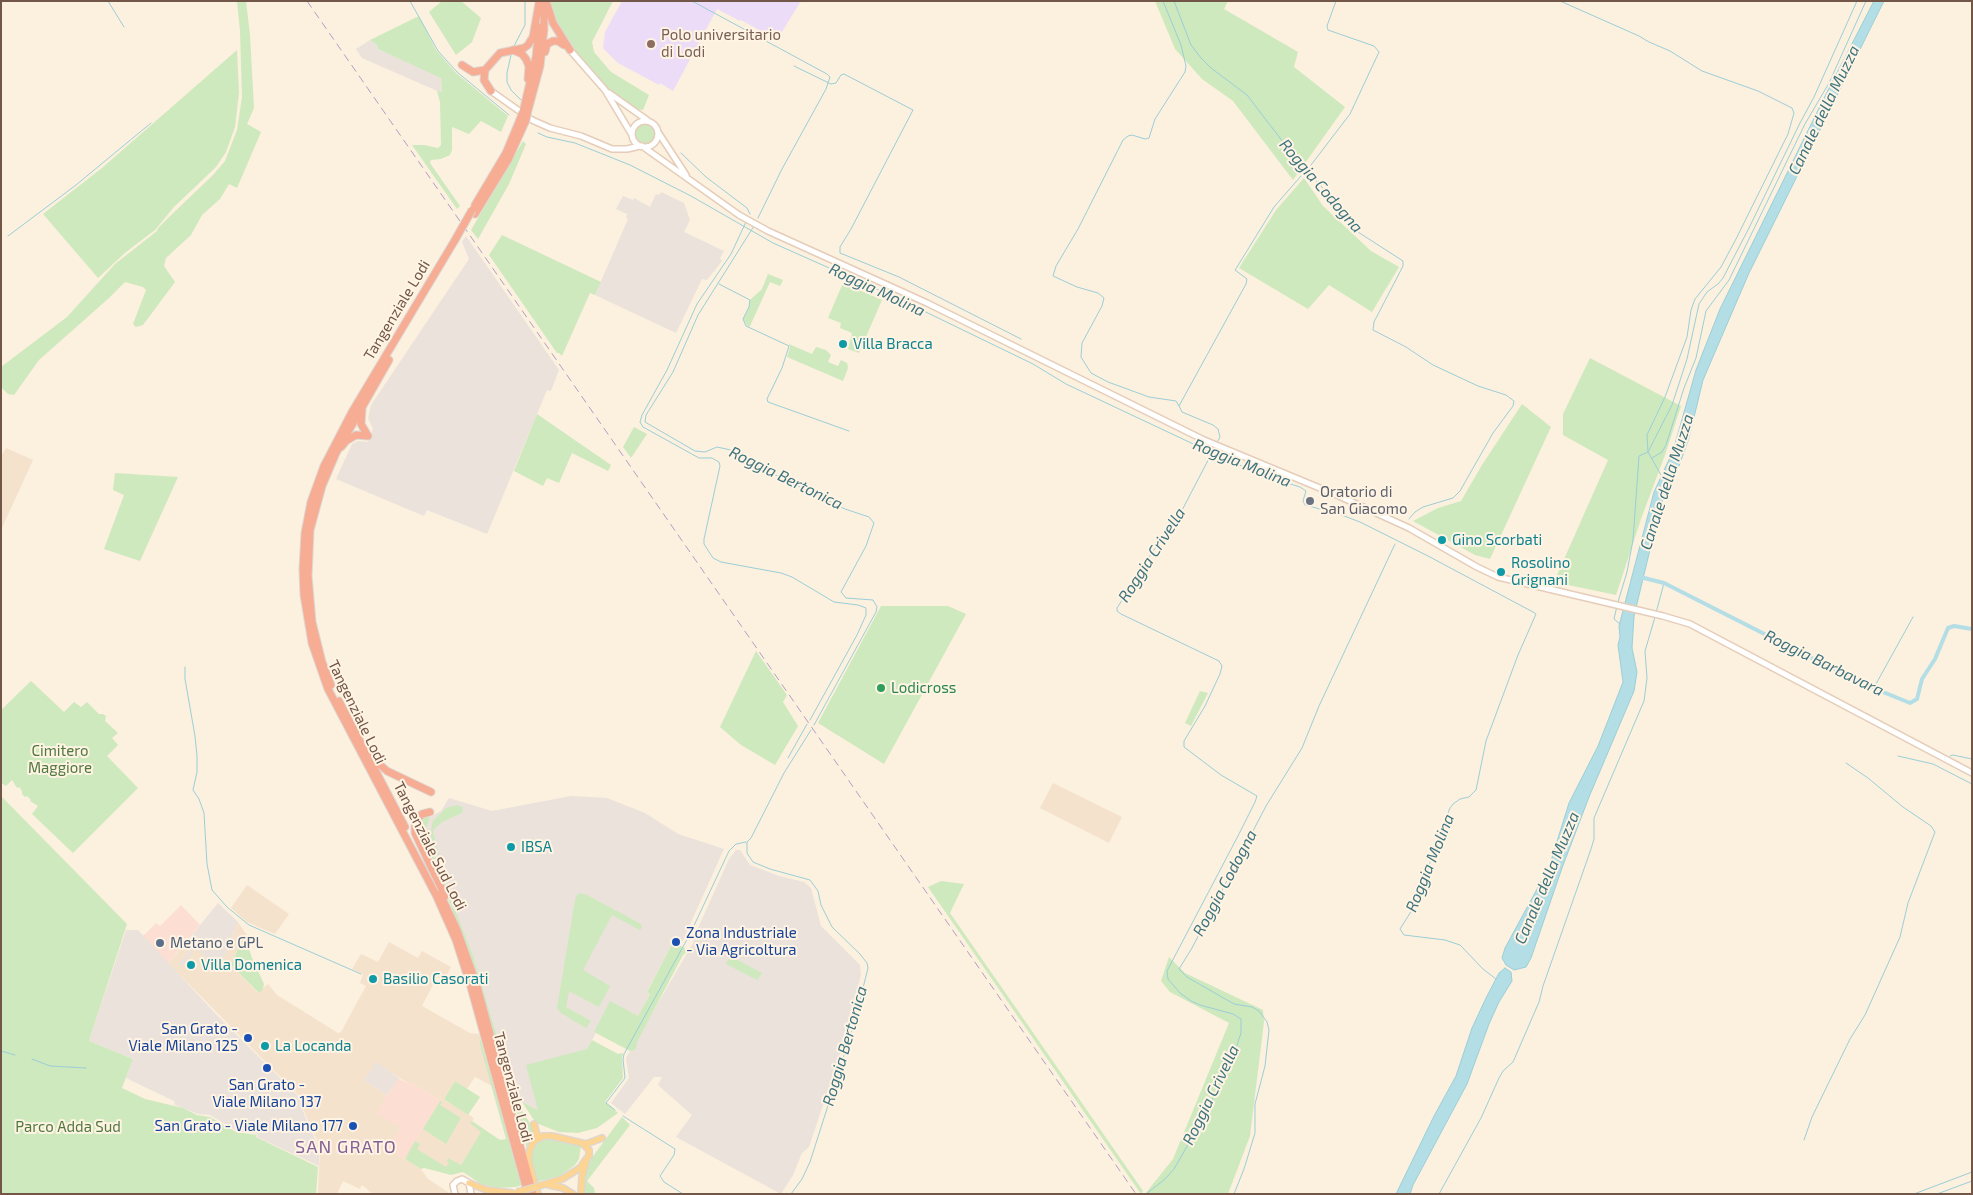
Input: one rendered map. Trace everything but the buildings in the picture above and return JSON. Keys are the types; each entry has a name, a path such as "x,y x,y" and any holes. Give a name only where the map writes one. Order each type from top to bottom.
{"highway":[{"path":"491,90 484,80 485,70 500,53 524,48 533,37 542,2"},
{"path":"542,2 570,50"},
{"path":"524,116 540,66 544,29 542,2"},
{"name":"Tangenziale Lodi","path":"528,1194 471,987 456,940 437,897 328,689 312,643 307,619 303,585 303,551 306,522 328,455 352,412 474,212 524,116 536,57 542,2"},
{"path":"540,66 544,59 546,46 550,42 558,41 570,50"},
{"path":"512,50 524,57 529,66 526,90 528,95"},
{"path":"462,65 473,72 485,70"},
{"name":"Tangenziale Sud Lodi","path":"456,242 336,453 322,486 314,514 309,544 308,576 312,622 328,677 447,906 471,969 533,1194"},
{"path":"336,453 346,441 356,435 368,436 362,424 362,405"},
{"path":"342,707 354,722 371,754 381,766 431,792"},
{"path":"430,812 422,814 418,818 415,824 415,832 442,888 447,906"},
{"path":"498,1067 507,1083 528,1160"}],"main road":[{"path":"570,50 605,90 635,142 739,215 768,231 927,303 1226,450 1339,496 1409,528 1484,571 1514,582 1658,615 1702,630 1972,773"},
{"path":"491,90 532,120 550,128 592,140 612,149 647,147 657,139 658,130"},
{"path":"605,90 656,126 675,160 690,179"},
{"path":"624,149 637,124 649,121"},
{"path":"534,1124 537,1135 529,1152 528,1160 538,1194"},
{"path":"534,1141 540,1137 552,1136 590,1144 602,1138"},
{"path":"583,1144 589,1150 589,1156"},
{"path":"455,1194 453,1188 456,1181 464,1180 469,1190 512,1193 542,1186 569,1175 580,1168 587,1158 582,1176 581,1194"},
{"path":"542,1186 558,1187 573,1194"}],"shaded area":[{"name":"Polo universitario di Lodi","path":"622,1 801,1 777,40 717,9 673,91 618,63 603,48 605,32"},
{"path":"370,40 377,45 378,49 441,77 442,93 362,58 356,49"},
{"path":"661,192 684,203 690,220 684,232 724,251 720,258 722,261 707,280 702,279 676,333 595,295 628,219 626,217 627,214 616,209 623,196 633,200 634,198 650,207 656,194 659,195"},
{"path":"466,236 559,370 551,391 547,390 487,534 427,510 424,516 336,479 352,444 358,441 368,442 373,429 368,418 371,405 469,259 462,242"},
{"path":"6,448 33,460 1,530 1,456"},
{"path":"1053,783 1122,817 1109,843 1040,808"},
{"path":"571,796 607,798 645,813 678,834 724,849 683,940 680,945 673,942 647,991 650,994 638,1016 594,1032 596,1033 587,1049 538,1110 516,1099 473,955 428,840 426,829 430,817 441,811 449,798 492,811"},
{"path":"736,850 740,850 750,865 779,876 804,882 811,888 821,926 860,965 861,974 850,1024 809,1147 802,1153 793,1175 781,1194 676,1137 692,1115 658,1085 662,1077 654,1077 625,1114 611,1103 629,1078 626,1058 693,943 729,859"},
{"path":"247,885 289,914 275,934 247,922 231,908"},
{"path":"218,903 238,922 220,967 213,961 212,963 196,948 181,967 178,964 190,951 184,945"},
{"path":"181,905 200,925 168,963 142,937 156,923 160,926"},
{"path":"238,922 247,935 242,939 231,965 258,993 268,984 277,995 338,1033 341,1032 366,986 360,983 363,974 352,969 361,954 378,962 389,942 418,958 422,951 451,967 444,981 437,977 422,1006 470,1033 479,1034 480,1045 492,1086 475,1077 467,1089 455,1081 444,1099 474,1118 471,1123 482,1131 461,1165 450,1172 411,1148 440,1101 376,1063 364,1080 387,1095 377,1113 401,1128 388,1148 421,1169 428,1179 451,1194 373,1194 362,1185 360,1189 343,1181 337,1194 318,1194 320,1147 303,1109 303,1100 168,963 184,945 190,951 179,964 180,966 196,948 220,967"},
{"path":"126,930 138,930 213,1011 302,1100 302,1109 319,1148 319,1166 257,1137 258,1134 237,1131 210,1115 198,1114 175,1105 174,1101 126,1078 133,1059 89,1041"},
{"path":"376,1062 399,1078 387,1095 364,1080"},
{"path":"398,1078 407,1083 409,1081 440,1101 405,1159 388,1148 401,1128 376,1113"}],"green space":[{"path":"237,1 246,1 250,35 254,108 247,124 261,132 237,188 229,184 220,199 202,215 191,235 166,258 164,266 175,282 143,325 136,327 133,324 146,290 143,287 125,282 39,360 14,395 8,394 1,387 1,367 67,317 115,264 157,231 225,161 237,130 242,97"},
{"path":"442,1 461,1 481,18 472,42 456,55 429,12"},
{"path":"550,1 613,1 592,42 594,52 611,72 649,95 643,110 635,109 606,88 570,47 550,10"},
{"path":"1155,1 1228,1 1224,9 1298,52 1294,67 1345,107 1293,180 1233,101 1202,79 1175,49"},
{"path":"419,16 436,50 456,73 508,116 501,132 481,121 469,134 452,127 452,150 450,155 441,159 431,160 430,163 460,206 457,209 412,145 438,148 441,145 440,102 437,91 442,92 441,78 378,49 377,45 370,40"},
{"path":"237,50 239,93 235,127 226,152 216,167 174,207 155,230 126,252 98,278 43,214 102,168"},
{"path":"645,123 653,126 656,134 653,142 645,145 637,142 634,134 637,126"},
{"path":"523,141 526,144 509,184 478,239 471,230"},
{"path":"1304,178 1323,206 1371,251 1399,267 1372,312 1329,285 1308,309 1239,268 1276,210"},
{"path":"502,235 601,282 595,295 590,293 562,356 557,353 489,255"},
{"path":"768,274 783,280 780,286 770,282 748,327 743,319 750,300 762,289"},
{"path":"843,283 882,300 859,353 848,349 852,333 840,328 841,323 828,318"},
{"path":"789,344 812,354 816,347 826,350 831,355 828,362 838,366 841,360 847,363 848,368 843,381 787,357"},
{"path":"1590,358 1681,406 1616,595 1554,582 1608,460 1563,435 1563,414"},
{"path":"1522,404 1551,427 1490,559 1475,555 1413,521 1438,508 1461,501"},
{"path":"537,414 611,465 608,471 572,453 559,483 547,478 543,486 514,471"},
{"path":"634,427 647,434 631,458 623,447"},
{"path":"115,473 178,477 140,561 104,549 124,495 113,490"},
{"path":"881,606 948,606 966,614 884,764 818,723"},
{"path":"756,651 787,695 783,702 798,726 775,765 741,745 720,727"},
{"name":"Cimitero Maggiore","path":"31,681 64,712 74,702 81,707 87,702 99,714 106,716 105,721 118,733 112,738 118,745 107,756 138,788 73,853 32,814 38,806 22,794 22,791 19,787 17,788 12,780 6,786 1,783 1,710"},
{"path":"1200,691 1208,693 1191,726 1185,723"},
{"name":"Parco Adda Sud","path":"1,796 127,924 89,1041 133,1059 122,1088 145,1099 183,1108 197,1115 210,1117 236,1132 257,1135 256,1137 318,1167 316,1194 1,1194"},
{"path":"457,805 463,807 462,813 442,822 433,830 438,853 441,853 438,855 430,833 433,821 446,808"},
{"path":"423,815 430,817 426,829 428,840 473,955 517,1103 535,1131 532,1141 527,1148 470,956 444,888 424,849 416,827"},
{"path":"941,881 964,884 950,913 1143,1191 1141,1194 928,887"},
{"path":"580,893 641,924 642,927 640,930 612,915 583,970 610,986 599,1007 569,991 566,1007 591,1021 586,1028 561,1013 557,1008 575,900"},
{"path":"245,936 252,958 264,984 263,989 259,993 231,965"},
{"path":"673,942 685,948 686,953 683,955 636,1044 635,1050 630,1051 594,1032 610,1001 638,1016 650,994 647,992"},
{"path":"730,956 762,973 757,980 726,964"},
{"path":"1169,957 1185,973 1263,1010 1264,1022 1250,1136 1228,1194 1145,1194 1173,1159 1229,1023 1170,992 1161,981"},
{"path":"479,1034 522,1185 516,1187 497,1188 481,1184 463,1172 451,1175 424,1168 421,1169 405,1159 415,1141 420,1144 417,1149 446,1167 449,1163 447,1161 448,1158 461,1165 481,1132 470,1123 472,1121 500,1140 506,1139 480,1045"},
{"path":"592,1040 618,1054 623,1053 623,1078 605,1102 618,1113 597,1128 578,1133 559,1132 536,1123 522,1102 538,1110 526,1065 587,1049"},
{"path":"455,1081 480,1097 468,1115 444,1099"},
{"path":"440,1101 442,1102 440,1105 461,1118 446,1144 423,1129"},
{"path":"622,1117 630,1125 587,1181 594,1188 595,1194 583,1194 588,1163"},
{"path":"549,1138 581,1145 579,1159 575,1165 560,1176 536,1182 530,1156 535,1144"}],"water":[{"name":"Canale della Muzza","path":"1874,1 1884,1 1749,273 1703,380 1689,438 1679,466 1661,504 1634,616 1632,648 1637,672 1634,691 1589,797 1531,958 1526,967 1514,970 1506,965 1502,958 1505,948 1549,867 1569,803 1598,746 1623,682 1618,645 1620,637 1619,626 1654,492 1673,451 1696,370 1720,309"},
{"path":"1505,968 1511,972 1512,981 1499,1002 1489,1024 1467,1084 1410,1194 1396,1194 1456,1076 1472,1028 1486,998 1499,973"}],"waterway":[{"path":"108,1 124,27"},
{"path":"410,1 438,51 457,72 509,115"},
{"path":"514,46 525,25 525,1"},
{"name":"Roggia Bertonica","path":"692,1 830,77 826,89 782,169 758,218"},
{"path":"1163,1 1181,45 1186,66 1185,72 1155,119 1149,138 1145,139 1132,135 1123,140 1078,229 1056,266 1053,276 1077,287 1098,293 1104,298 1102,306 1082,343 1081,357 1091,373 1108,382 1149,397 1176,401 1179,406"},
{"name":"Roggia Codogna","path":"1174,1 1191,45 1201,58 1211,68 1247,95 1293,155 1358,232 1403,261 1403,266 1374,322 1373,330 1406,347 1433,365 1478,386 1506,395 1514,401 1513,406 1493,433 1460,491 1453,498 1423,507 1409,519"},
{"name":"Roggia Crivella","path":"1311,165 1350,114 1379,52 1374,46 1328,30 1327,26 1336,1"},
{"name":"Canale della Muzza","path":"1560,1 1670,51 1702,71 1758,91 1792,108 1794,113 1788,134 1736,239 1721,267 1695,299 1691,310 1687,337 1665,397 1647,435 1648,452 1661,475"},
{"name":"Canale della Muzza","path":"1618,602 1627,572 1633,540 1639,456 1648,452 1672,405 1687,359 1699,304 1707,292 1723,278 1814,97 1857,1"},
{"name":"Canale della Muzza","path":"1652,458 1662,452 1666,445 1684,388 1696,358 1706,311 1729,280 1805,124 1829,83 1866,1"},
{"path":"511,55 507,82 511,90 521,100"},
{"path":"794,66 831,84 836,83 841,75 844,74 913,110 840,247 840,253 899,277 1021,339"},
{"path":"8,236 76,185 151,123"},
{"name":"Roggia Molina","path":"538,133 547,137 575,143 630,165 691,196 773,243 899,299 1033,364 1066,384 1223,458 1265,476 1300,487 1306,491 1303,501 1305,505 1360,522 1536,614 1518,655 1486,741 1476,790 1469,797 1460,799 1450,808 1417,902 1400,929 1404,935 1445,940 1460,945 1483,969 1496,979"},
{"path":"681,153 706,177 747,208 750,214"},
{"name":"Roggia Crivella","path":"1216,444 1220,437 1218,429 1182,412 1179,406 1246,284 1247,279 1235,270 1274,207 1301,176"},
{"path":"746,222 731,254 697,304 667,370 640,422 643,427 699,458 712,458 719,462 720,466 704,539 704,544 713,558 721,562 781,573 792,577 834,602 866,608 866,615 857,635 810,720"},
{"name":"Roggia Bertonica","path":"754,226 698,315 673,372 646,415 645,422 695,451 705,452 717,447 731,450 753,464 845,509 869,517 874,523 866,546 841,592 846,598 873,600 877,607 876,612 814,725"},
{"path":"719,284 750,300 743,319 746,326 789,346 782,368 767,399 768,402 849,431"},
{"name":"Roggia Crivella","path":"1146,1194 1164,1180 1174,1169 1206,1113 1235,1051 1241,1033 1241,1019 1233,1014 1191,1001 1180,993 1168,979 1167,971 1257,796 1221,775 1184,747 1184,741 1205,706 1220,674 1222,666 1219,661 1121,614 1117,611 1117,608 1153,551 1179,516 1215,447"},
{"name":"Roggia Codogna","path":"1234,1194 1255,1133 1255,1104 1265,1066 1269,1030 1267,1022 1259,1011 1252,1007 1234,1004 1187,977 1179,969 1192,948 1266,806 1302,748 1319,706 1395,544"},
{"name":"Roggia Barbavara","path":"1640,577 1664,583 1861,683 1910,703 1917,699 1922,679 1935,659 1948,628 1954,626 1972,629"},
{"path":"1656,613 1664,583"},
{"path":"1617,606 1614,619 1620,624"},
{"path":"1439,1194 1481,1118 1499,1078 1503,1071 1513,1062 1539,1002 1594,839 1594,818 1644,701 1647,678 1645,651 1655,617"},
{"path":"1876,684 1913,617"},
{"path":"185,667 185,679 197,756 197,772 193,790 199,799 204,813 207,864 212,890 227,907 249,925 361,974"},
{"path":"788,758 807,724"},
{"name":"Roggia Bertonica","path":"791,1194 802,1179 810,1162 854,1024 868,968 867,963 860,954 832,927 821,905 818,891 810,880 770,869 753,862 747,853 747,842 751,838 784,773 811,730"},
{"path":"1898,756 1933,764 1972,784"},
{"path":"1950,756 1972,759"},
{"path":"1804,1140 1812,1117 1850,1039 1865,1015 1900,937 1908,903 1935,832 1931,826 1846,763"},
{"path":"615,1110 606,1103 625,1078 624,1054 690,934 729,851 736,844 746,842"},
{"path":"1,1051 15,1055"},
{"path":"32,1059 50,1066 86,1068"},
{"path":"623,1116 675,1149 674,1155 660,1176 664,1182 683,1194"},
{"path":"1914,1194 1972,1172"},
{"path":"1937,1194 1972,1181"}],"railway":[{"path":"307,1 1136,1194"}],"place":[{"name":"Polo universitario di Lodi","path":"651,44"},
{"name":"Villa Bracca","path":"843,344"},
{"name":"Oratorio di San Giacomo","path":"1310,501"},
{"name":"Gino Scorbati","path":"1442,540"},
{"name":"Rosolino Grignani","path":"1501,572"},
{"name":"Lodicross","path":"881,688"},
{"name":"IBSA","path":"511,847"},
{"name":"Zona Industriale - Via Agricoltura","path":"676,942"},
{"name":"Metano e GPL","path":"160,943"},
{"name":"Villa Domenica","path":"191,965"},
{"name":"Basilio Casorati","path":"373,979"},
{"name":"San Grato - Viale Milano 125","path":"248,1038"},
{"name":"La Locanda","path":"265,1046"},
{"name":"San Grato - Viale Milano 137","path":"267,1068"},
{"name":"San Grato - Viale Milano 177","path":"353,1126"}],"district":[{"name":"SAN GRATO","path":"346,1147"}]}
